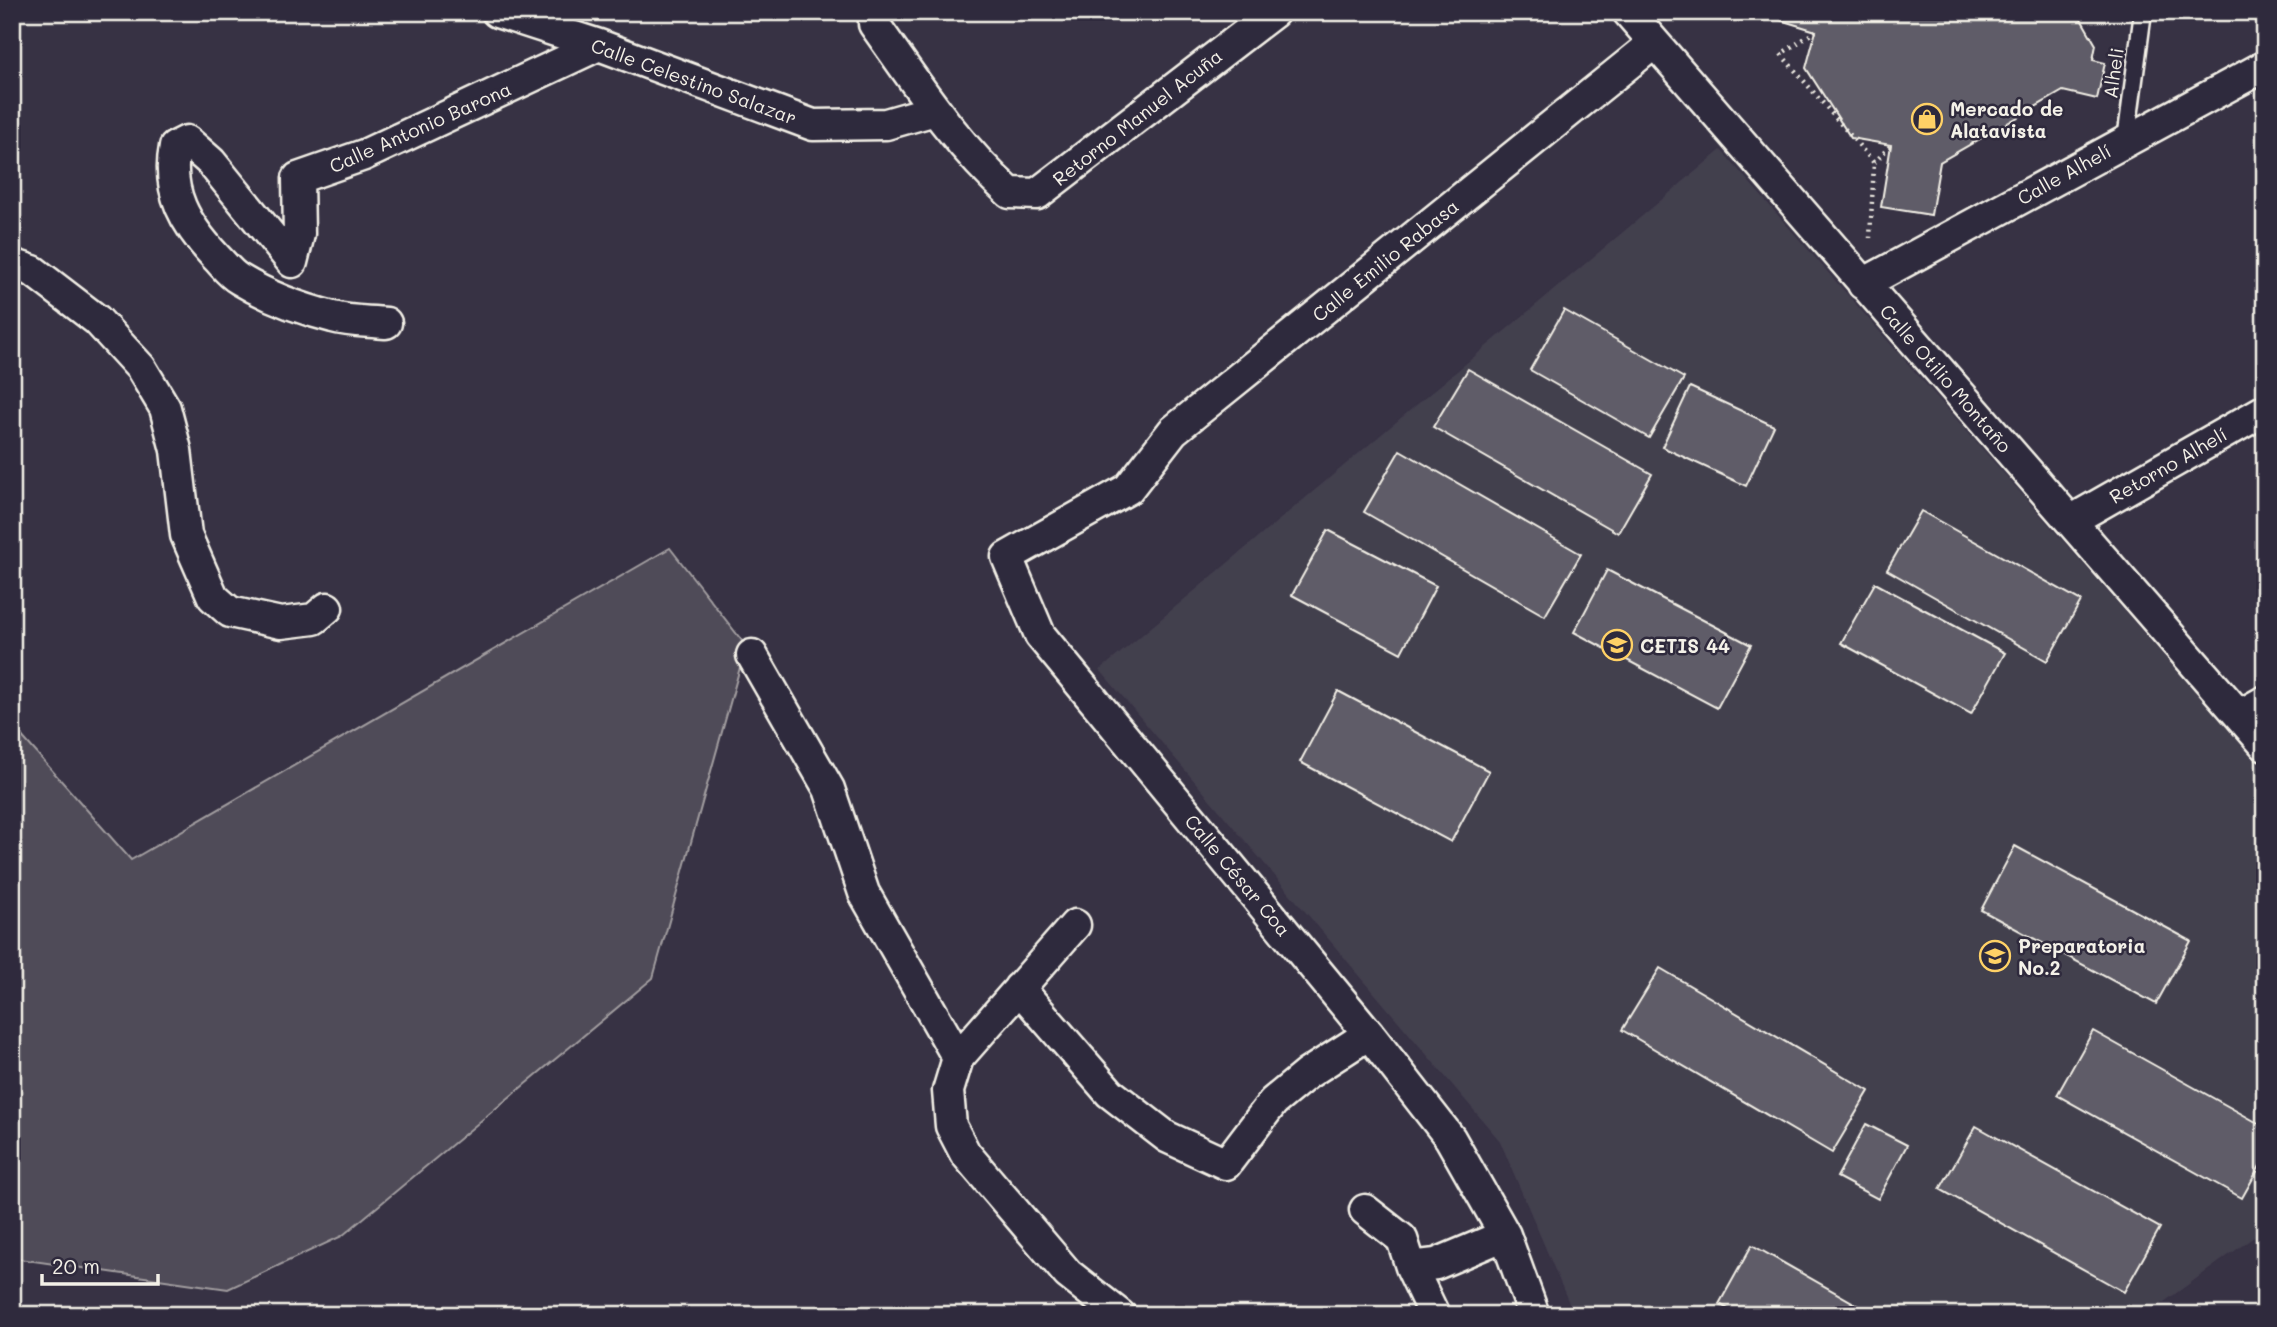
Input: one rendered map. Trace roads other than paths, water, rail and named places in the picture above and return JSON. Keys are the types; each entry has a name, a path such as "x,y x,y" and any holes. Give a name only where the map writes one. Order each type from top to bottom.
{"street":[{"name":"Calle Celestino Salazar","path":"497,12 599,45 813,125 886,124 935,110"},
{"name":"Retorno Manuel Acuña","path":"874,12 874,24 935,110 988,173 1010,193 1037,194 1274,12"},
{"name":"Calle Otilio Montaño","path":"1628,12 1653,44 2072,520 2252,708 2265,744"},
{"name":"Calle Emilio Rabasa","path":"1128,489 1173,431 1653,44"},
{"name":"Calle Antonio Barona","path":"386,323 335,318 297,306 236,278 200,240 185,217 174,192 172,165 175,147 187,141 211,162 292,262 299,234 298,178 364,155 599,45"},
{"name":"Calle Alhelí","path":"1855,274 2126,140 2265,66"},
{"path":"12,264 33,271 97,320 147,378 165,408 176,450 186,535 213,597 230,612 281,623 314,619 327,608"},
{"name":"Retorno Alhelí","path":"2072,520 2265,410"},
{"name":"Calle César Coa","path":"1128,489 1007,557 1040,635 1369,1034 1450,1138 1504,1235 1534,1315"},
{"path":"752,655 829,789 864,893 958,1058"},
{"path":"1075,925 958,1058 948,1091 951,1126 965,1153 1069,1273 1120,1315"},
{"path":"1019,988 1110,1093 1167,1136 1226,1164 1273,1102 1307,1074 1369,1034"},
{"path":"1365,1210 1402,1239 1410,1267 1434,1315"},
{"path":"1410,1267 1436,1264 1504,1235"}],"lane":[{"name":"Alheli","path":"2126,140 2143,12"}],"place":[{"name":"Mercado de Alatavista","path":"1927,119"},
{"name":"CETIS 44","path":"1617,645"},
{"name":"Preparatoria No.2","path":"1995,956"}]}
